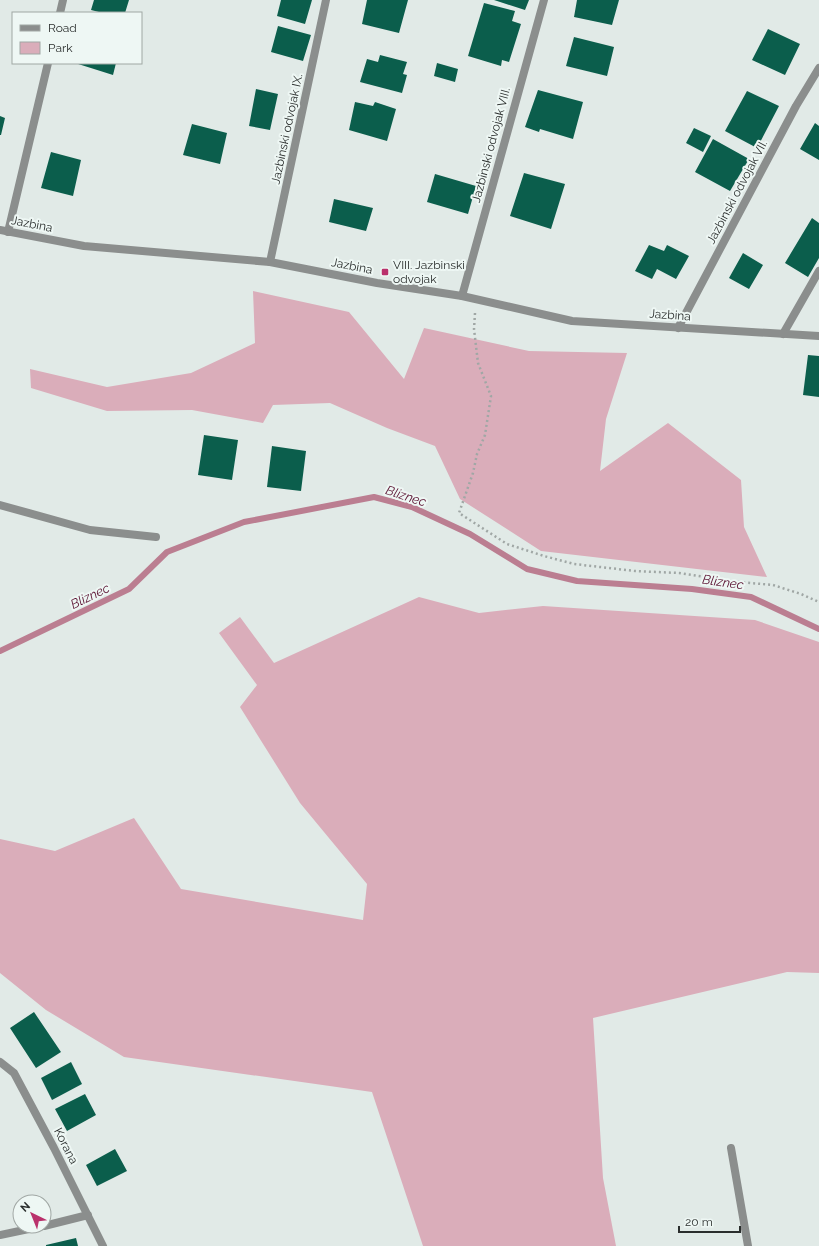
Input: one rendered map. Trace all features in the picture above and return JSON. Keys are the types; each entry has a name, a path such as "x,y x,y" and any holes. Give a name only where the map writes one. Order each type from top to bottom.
{"street":[{"path":"60,12 63,0"},
{"name":"Jazbinski odvojak IX.","path":"270,262 326,0"},
{"name":"Jazbinski odvojak VIII.","path":"462,296 544,0"},
{"path":"4,231 48,64"},
{"name":"Jazbinski odvojak VII.","path":"678,328 796,106 819,68"},
{"name":"Jazbina","path":"4,231 84,246 270,262 377,283 462,296 572,321 819,336"},
{"path":"783,334 819,271"},
{"path":"0,505 90,530 156,537"},
{"name":"Korana","path":"0,1062 14,1073 54,1148 103,1246"},
{"path":"731,1148 748,1246"},
{"path":"52,1224 88,1215"},
{"path":"0,1235 12,1232"}],"path":[{"path":"475,312 474,329 478,364 491,396 485,435 477,454 473,473 460,513 507,544 574,564 627,570 679,573 739,582 773,585 801,594 819,602"}],"green space":[{"path":"253,291 349,312 404,379 424,328 529,351 627,353 606,419 600,471 668,423 741,480 744,527 767,577 541,551 460,499 435,446 387,428 330,403 273,405 263,423 192,410 107,411 31,388 30,369 107,387 191,373 255,343"},
{"path":"419,597 479,613 543,606 755,620 819,642 819,973 787,972 593,1018 603,1178 616,1246 423,1246 372,1092 124,1057 46,1010 0,973 0,839 55,851 134,818 181,889 363,920 367,884 300,803 240,707 257,685 219,633 240,617 274,663"}],"building":[{"path":"94,0 129,0 125,12 99,12 91,10"},
{"path":"281,0 312,0 305,24 277,16"},
{"path":"367,0 408,0 399,33 362,24"},
{"path":"494,0 529,0 525,10"},
{"path":"577,0 619,0 612,25 574,17"},
{"path":"484,3 515,11 512,21 521,24 509,62 502,60 501,66 468,56"},
{"path":"278,26 311,35 303,61 271,52"},
{"path":"768,29 800,44 785,75 752,60"},
{"path":"574,37 614,47 607,76 566,66"},
{"path":"380,55 407,62 403,74 407,75 402,93 360,82 367,59 378,62"},
{"path":"437,63 458,69 455,82 434,76"},
{"path":"78,64 116,64 113,75"},
{"path":"256,89 278,94 270,130 249,126"},
{"path":"538,90 583,102 573,139 540,129 539,132 525,127"},
{"path":"747,91 779,106 757,148 725,131"},
{"path":"355,102 373,106 375,102 396,109 387,141 349,130"},
{"path":"0,116 5,118 1,135 0,135"},
{"path":"815,123 819,126 819,160 800,149"},
{"path":"192,124 227,133 220,164 183,155"},
{"path":"694,128 711,136 703,152 686,143"},
{"path":"713,139 749,159 730,191 695,172"},
{"path":"51,152 81,160 73,196 41,188"},
{"path":"524,173 565,184 551,229 510,216"},
{"path":"435,174 476,186 468,214 427,202"},
{"path":"334,199 373,208 366,231 329,222"},
{"path":"812,218 819,223 819,258 808,277 785,263"},
{"path":"649,245 664,251 667,245 689,256 676,279 657,269 652,279 635,271"},
{"path":"743,253 763,265 749,289 729,278"},
{"path":"808,355 819,356 819,397 803,395"},
{"path":"204,435 238,440 232,480 198,475"},
{"path":"272,446 306,451 301,491 267,487"},
{"path":"34,1012 61,1052 36,1068 10,1028"},
{"path":"71,1062 82,1084 52,1100 41,1078"},
{"path":"85,1094 96,1115 67,1131 55,1109"},
{"path":"115,1149 127,1171 97,1186 86,1165"},
{"path":"76,1238 78,1246 46,1246 46,1245"}],"waterway":[{"name":"Bliznec","path":"0,651 129,589 167,552 244,522 374,497 412,507 470,534 527,569 577,581 692,589 751,597 819,629"}],"place":[{"name":"VIII. Jazbinski odvojak","path":"385,272"}]}
